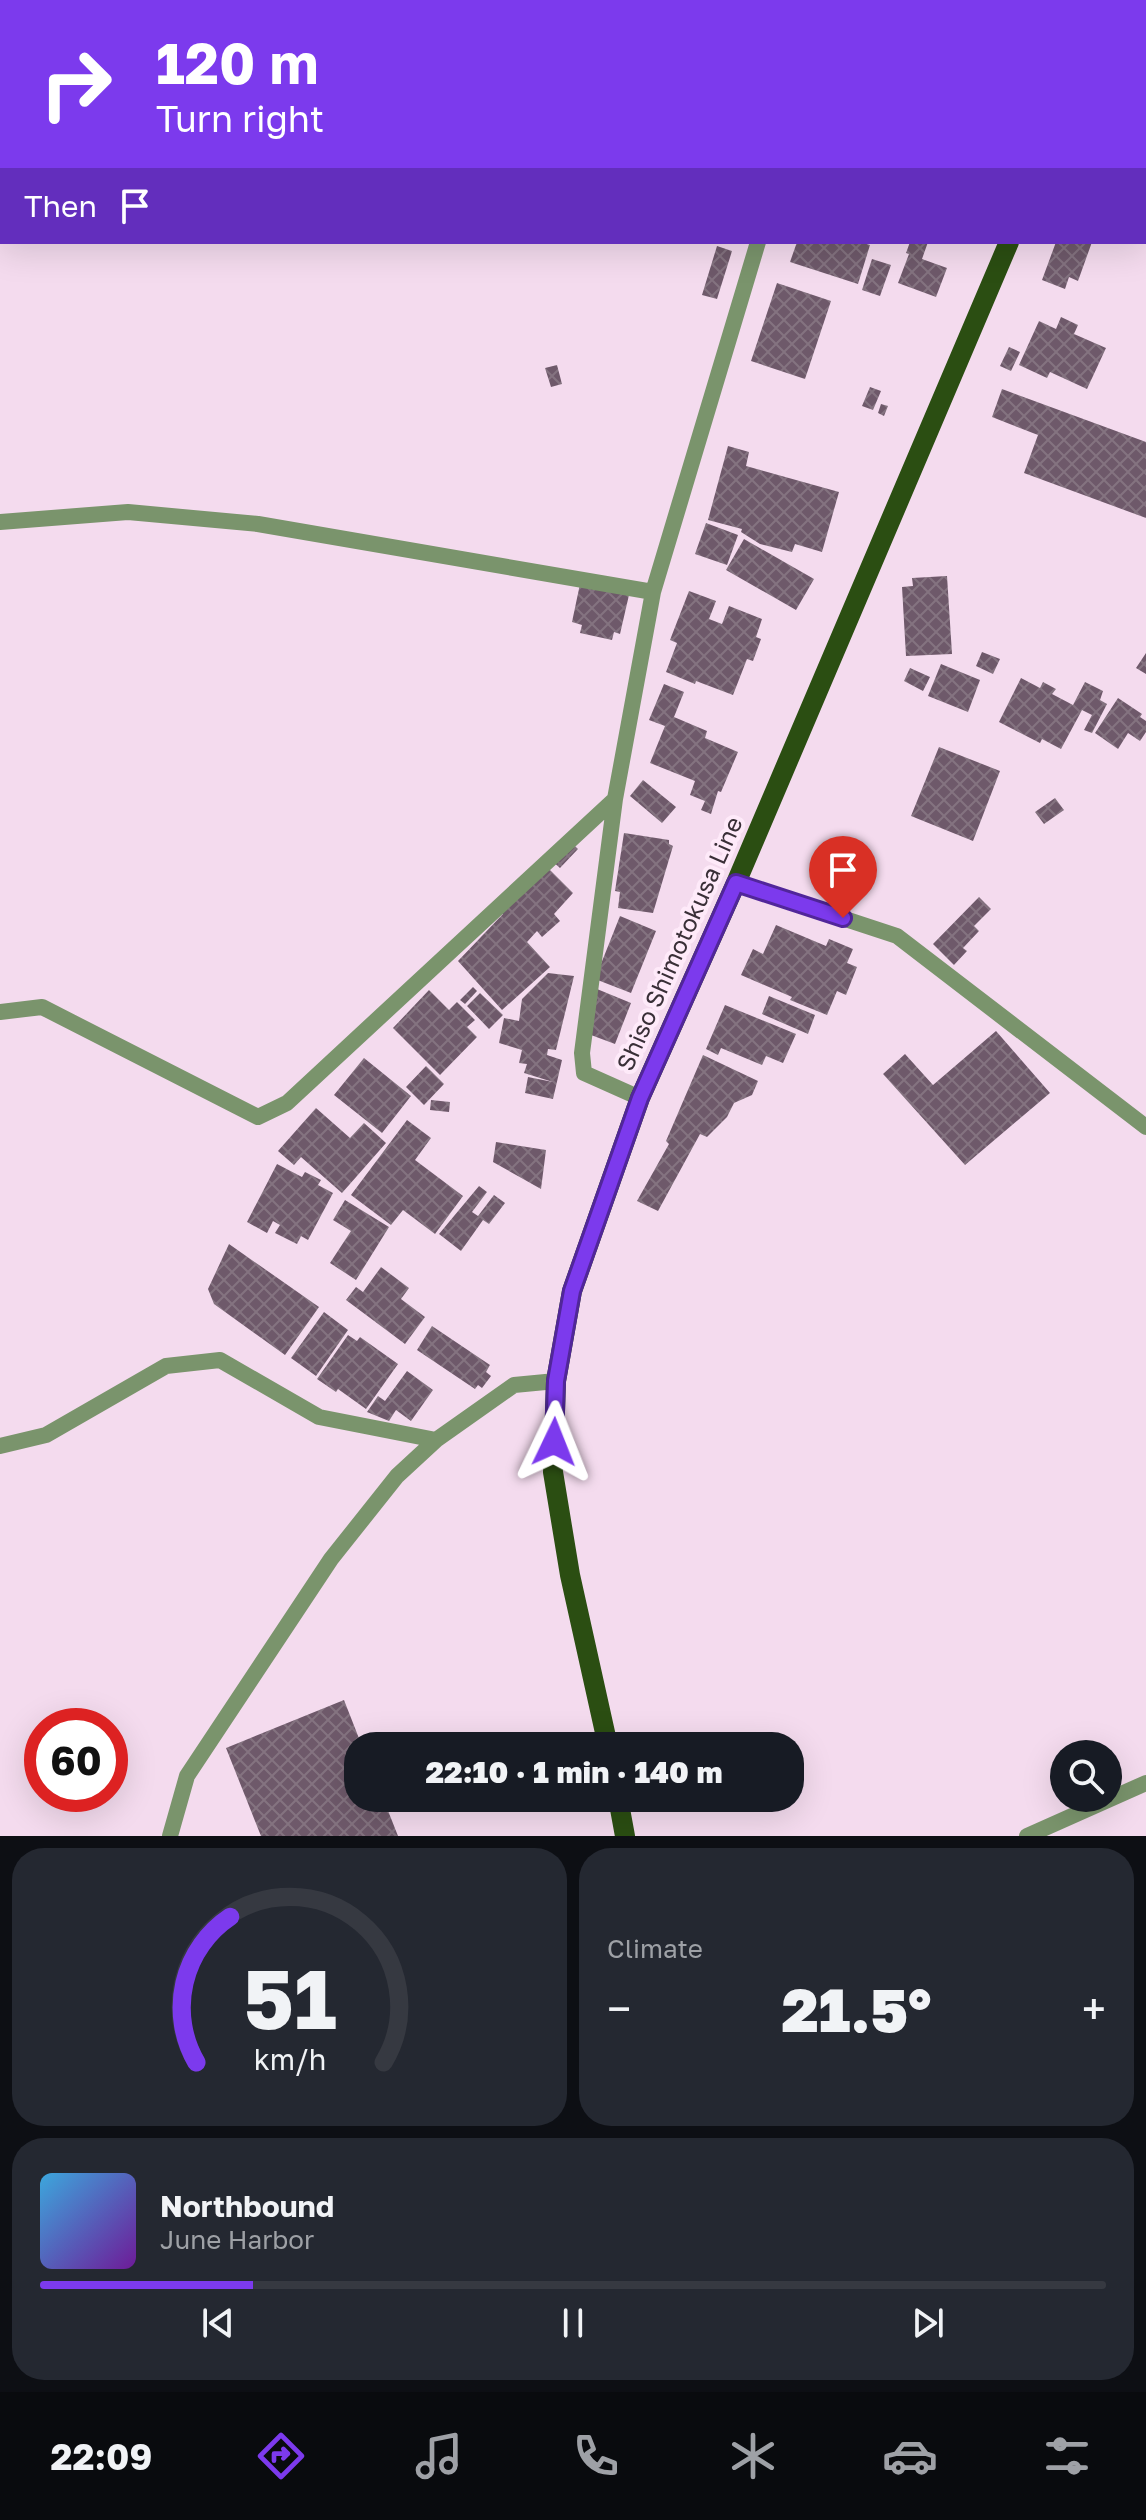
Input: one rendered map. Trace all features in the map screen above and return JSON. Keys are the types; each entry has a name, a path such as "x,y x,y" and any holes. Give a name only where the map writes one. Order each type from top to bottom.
{"main road":[{"name":"Shiso Shimotokusa Line","path":"605,1732 570,1575 553,1472 556,1381 572,1291 640,1098 736,883 1008,244"},
{"path":"621,1812 625,1836"}],"street":[{"path":"640,1098 584,1073 582,1053 615,799 653,592 757,244"},
{"path":"0,522 128,512 258,524 653,592"},
{"path":"0,1012 42,1007 258,1117 287,1103 615,799"},
{"path":"736,883 897,936 1146,1127"},
{"path":"0,1446 46,1435 166,1366 220,1360 319,1417 436,1440"},
{"path":"170,1836 187,1776 331,1559 397,1476 436,1440 514,1385 556,1381"},
{"path":"1027,1836 1146,1783"}],"building":[{"path":"796,244 870,245 858,284 790,262"},
{"path":"909,244 927,244 922,259 947,268 936,297 898,283 909,254 906,253"},
{"path":"1055,244 1091,244 1078,281 1069,277 1065,289 1042,280"},
{"path":"717,246 732,251 717,299 702,295"},
{"path":"872,259 891,265 880,296 862,290"},
{"path":"777,283 831,301 805,379 751,361"},
{"path":"1061,317 1078,325 1074,334 1106,348 1087,389 1050,372 1047,378 1019,365 1039,321 1056,329"},
{"path":"1009,347 1020,352 1011,371 1000,366"},
{"path":"557,365 562,384 551,387 545,368"},
{"path":"870,387 881,391 873,410 862,406"},
{"path":"1002,389 1146,442 1146,518 1024,473 1038,435 992,417"},
{"path":"881,404 888,406 884,416 878,413"},
{"path":"728,446 749,452 746,466 839,492 822,552 795,544 792,552 760,544 741,532 742,529 708,520"},
{"path":"706,523 738,535 727,565 695,554"},
{"path":"744,539 814,579 796,610 726,570"},
{"path":"947,576 952,654 906,656 902,587 913,586 912,578"},
{"path":"580,584 629,595 620,634 614,632 612,640 580,633 582,625 572,622"},
{"path":"689,591 716,601 709,619 722,624 729,606 762,619 756,637 761,639 753,661 747,659 733,695 666,672 677,643 670,640"},
{"path":"982,652 1000,659 993,674 976,666"},
{"path":"1146,653 1146,674 1136,668"},
{"path":"941,664 980,680 968,712 928,696"},
{"path":"910,668 930,677 923,691 904,681"},
{"path":"1021,678 1040,688 1043,682 1056,689 1052,694 1073,705 1085,682 1103,691 1100,700 1107,704 1092,733 1084,730 1092,715 1082,710 1061,749 1042,739 1040,743 999,722"},
{"path":"664,684 684,692 674,717 707,731 705,738 738,752 721,792 718,791 711,814 701,810 705,801 690,795 695,781 650,763 665,726 649,720"},
{"path":"1118,698 1142,714 1140,717 1146,721 1146,732 1140,741 1128,733 1118,749 1095,733"},
{"path":"939,747 1000,771 973,841 911,816"},
{"path":"643,780 676,807 662,823 630,796"},
{"path":"1055,798 1064,810 1044,824 1035,812"},
{"path":"624,833 669,840 673,846 653,913 618,908 620,892 615,891"},
{"path":"571,842 578,849 560,868 552,861"},
{"path":"545,865 573,893 554,914 560,921 542,937 537,931 527,942 550,967 502,1010 458,961"},
{"path":"979,897 991,909 974,926 979,931 963,948 967,951 954,965 933,944"},
{"path":"620,916 656,931 631,993 595,979"},
{"path":"776,925 826,946 829,939 853,949 847,963 857,967 846,995 837,991 827,1015 741,975 753,949 763,954"},
{"path":"548,973 574,976 556,1050 548,1049 547,1055 562,1060 553,1099 525,1093 528,1077 553,1082 524,1073 527,1064 519,1063 522,1050 499,1043 504,1018 519,1021 522,999"},
{"path":"473,987 477,991 465,1004 460,1000"},
{"path":"597,989 631,1003 615,1044 591,1035"},
{"path":"429,990 449,1010 457,1002 475,1020 467,1027 477,1037 440,1075 393,1028"},
{"path":"480,993 503,1015 489,1029 467,1006"},
{"path":"769,996 815,1015 808,1034 762,1014"},
{"path":"725,1005 796,1034 783,1063 766,1056 762,1065 721,1048 718,1055 706,1049"},
{"path":"996,1031 1050,1093 965,1165 883,1074 905,1054 933,1085"},
{"path":"703,1055 758,1081 752,1095 734,1103 727,1117 707,1137 700,1134 658,1211 637,1201 669,1144 666,1141"},
{"path":"364,1058 411,1096 382,1133 334,1095"},
{"path":"426,1066 444,1084 424,1105 406,1087"},
{"path":"431,1100 450,1102 449,1112 430,1110"},
{"path":"316,1108 350,1138 364,1123 386,1143 342,1193 301,1157 294,1165 278,1151"},
{"path":"407,1120 431,1138 415,1160 463,1196 435,1234 403,1210 391,1225 351,1195"},
{"path":"496,1142 546,1150 541,1189 493,1162"},
{"path":"277,1164 302,1177 305,1172 321,1180 318,1185 333,1193 308,1240 301,1236 297,1244 275,1233 280,1225 273,1221 267,1233 247,1222"},
{"path":"479,1186 487,1192 472,1212 478,1216 494,1195 505,1203 489,1224 483,1220 461,1251 439,1234"},
{"path":"345,1200 389,1227 356,1280 330,1263 351,1231 333,1220"},
{"path":"229,1244 319,1307 285,1355 214,1304 208,1289"},
{"path":"381,1267 409,1288 401,1299 425,1317 405,1344 346,1300 356,1287 363,1292"},
{"path":"324,1312 348,1330 316,1376 291,1358"},
{"path":"432,1326 490,1365 486,1372 491,1376 482,1388 478,1385 475,1389 417,1350"},
{"path":"348,1335 357,1341 360,1337 398,1364 366,1409 338,1389 336,1392 317,1379"},
{"path":"407,1371 433,1390 411,1421 396,1410 389,1421 367,1412 378,1396 385,1401"},
{"path":"344,1700 357,1732 344,1732 344,1812 389,1812 398,1836 261,1836 226,1748"}],"route":[{"path":"554,1442 556,1381 572,1291 640,1098 736,883 843,918"}]}
